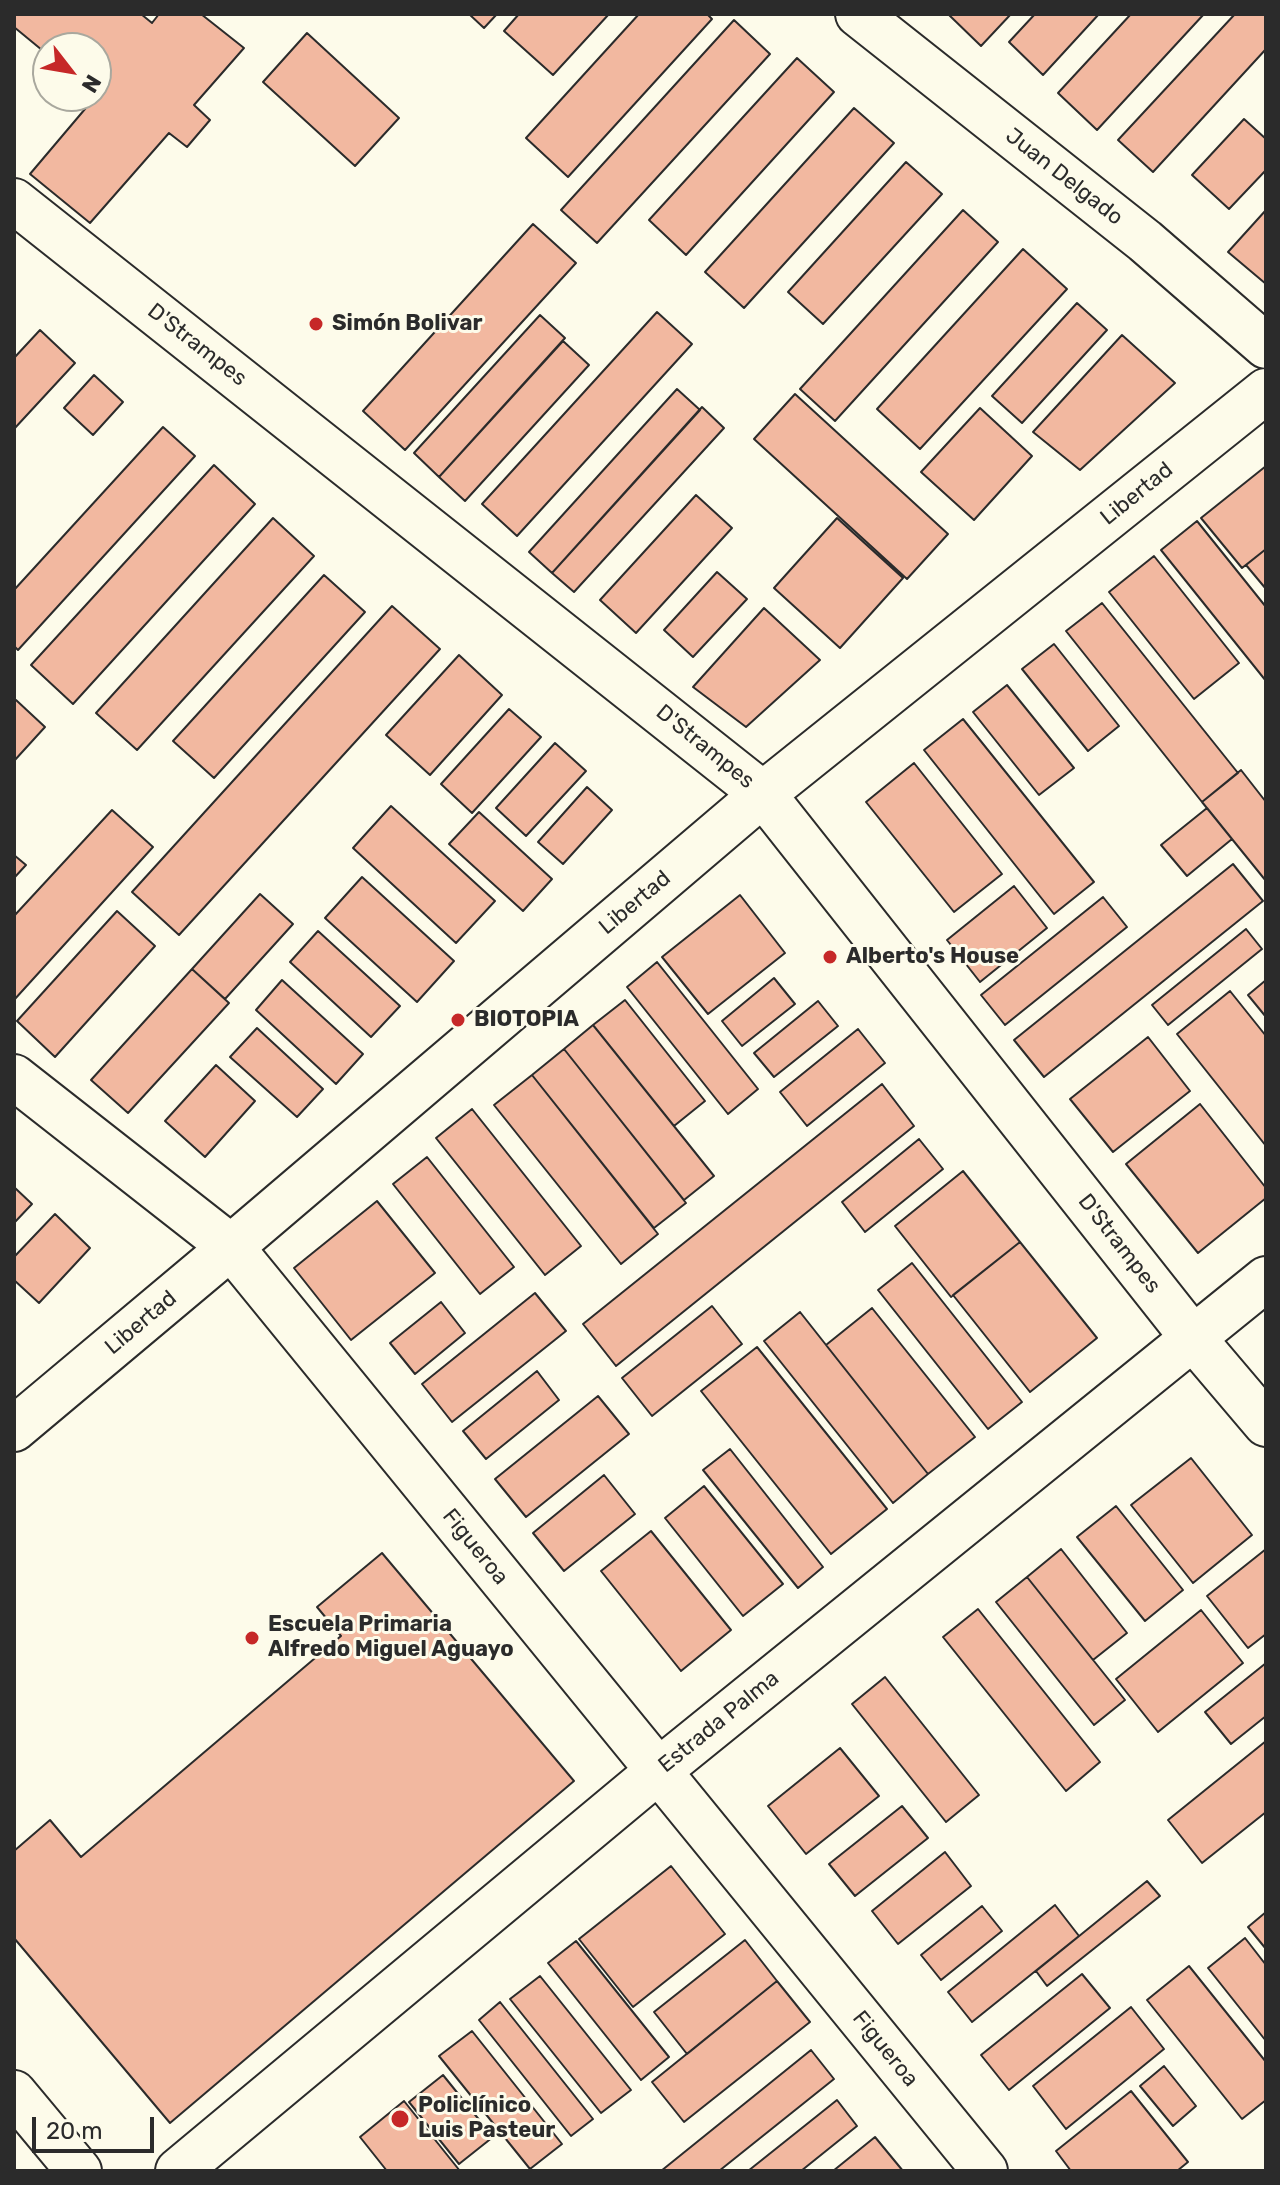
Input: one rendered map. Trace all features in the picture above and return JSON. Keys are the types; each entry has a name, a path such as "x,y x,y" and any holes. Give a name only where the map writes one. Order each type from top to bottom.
{"street":[{"name":"Juan Delgado","path":"858,14 1145,241 1266,346"},
{"name":"D'Strampes","path":"14,201 763,794 1193,1338 1266,1424"},
{"name":"Libertad","path":"14,1429 763,794 1266,391"},
{"name":"Figueroa","path":"14,1077 231,1247 985,2171"},
{"name":"Estrada Palma","path":"178,2171 657,1772 1266,1279"},
{"path":"14,2093 79,2171"}],"building":[{"path":"14,14 141,14 152,23 159,14 201,14 244,48 194,105 210,120 187,147 169,133 90,223 30,174 82,112 112,112 112,32 32,32 32,42 14,27"},
{"path":"469,14 497,14 484,28"},
{"path":"519,14 609,14 553,75 504,31"},
{"path":"639,14 707,14 712,19 568,177 526,138"},
{"path":"948,14 1011,14 981,46"},
{"path":"1035,14 1099,14 1043,75 1009,42"},
{"path":"1131,14 1204,14 1097,130 1058,93"},
{"path":"1235,14 1266,14 1266,49 1153,172 1118,140"},
{"path":"734,20 770,54 597,243 561,210"},
{"path":"307,33 399,118 355,166 263,82"},
{"path":"797,58 834,92 686,255 649,220"},
{"path":"854,108 894,143 744,308 705,272"},
{"path":"1244,119 1266,139 1266,170 1229,209 1192,175"},
{"path":"906,162 942,194 823,324 788,292"},
{"path":"963,210 998,242 835,421 800,389"},
{"path":"1266,210 1266,284 1228,252"},
{"path":"533,224 576,263 405,450 363,411"},
{"path":"1023,249 1067,289 920,449 877,409"},
{"path":"1077,303 1107,330 1022,423 992,396"},
{"path":"657,312 692,344 517,536 482,504"},
{"path":"540,315 565,338 439,477 414,453"},
{"path":"40,330 75,363 14,429 14,358"},
{"path":"1122,335 1175,383 1080,470 1033,432"},
{"path":"563,341 589,365 465,501 439,477"},
{"path":"94,375 123,402 93,435 64,408"},
{"path":"677,389 700,410 552,573 529,552"},
{"path":"795,394 948,534 907,579 754,439"},
{"path":"702,407 724,428 574,592 552,573"},
{"path":"980,408 1032,456 974,520 921,472"},
{"path":"163,427 195,456 18,650 14,646 14,590"},
{"path":"214,465 255,504 73,704 31,665"},
{"path":"1266,466 1266,549 1242,568 1201,518"},
{"path":"696,495 732,528 636,633 600,600"},
{"path":"273,518 314,556 137,750 96,713"},
{"path":"837,518 903,578 840,648 774,588"},
{"path":"1197,521 1266,607 1266,681 1161,550"},
{"path":"1266,549 1266,589 1246,565"},
{"path":"1154,556 1239,663 1194,699 1109,592"},
{"path":"717,572 747,599 693,657 664,630"},
{"path":"324,575 365,612 214,778 173,741"},
{"path":"1102,603 1238,773 1202,802 1066,631"},
{"path":"392,606 440,649 179,935 132,892"},
{"path":"764,608 820,660 746,727 693,687"},
{"path":"1054,644 1119,726 1088,751 1022,669"},
{"path":"459,655 502,695 430,775 386,735"},
{"path":"1007,685 1074,768 1039,795 973,712"},
{"path":"16,700 45,727 14,761 14,702"},
{"path":"509,709 541,737 472,813 441,784"},
{"path":"963,719 1094,882 1054,914 924,750"},
{"path":"555,743 586,771 526,836 496,808"},
{"path":"914,763 1002,874 954,912 866,802"},
{"path":"1241,770 1266,802 1266,881 1202,802"},
{"path":"587,787 612,810 563,864 538,842"},
{"path":"391,806 495,901 456,943 353,848"},
{"path":"1207,808 1232,839 1187,876 1161,845"},
{"path":"112,810 153,847 14,1000 14,916"},
{"path":"479,812 552,879 523,911 449,844"},
{"path":"14,855 26,865 14,878"},
{"path":"1233,864 1263,901 1044,1077 1014,1040"},
{"path":"362,877 454,961 417,1002 325,918"},
{"path":"1014,886 1047,928 980,982 947,940"},
{"path":"260,894 293,924 225,999 192,969"},
{"path":"740,895 785,953 708,1014 662,957"},
{"path":"1103,897 1127,927 1005,1025 981,995"},
{"path":"117,911 155,946 55,1057 17,1021"},
{"path":"1246,929 1262,949 1168,1025 1152,1005"},
{"path":"318,931 400,1006 371,1037 290,962"},
{"path":"657,962 758,1089 728,1114 627,987"},
{"path":"192,969 229,1003 128,1113 91,1080"},
{"path":"774,978 795,1004 742,1046 722,1021"},
{"path":"282,980 363,1054 336,1084 256,1010"},
{"path":"1266,980 1266,1017 1248,995"},
{"path":"1230,991 1266,1036 1266,1146 1177,1034"},
{"path":"625,1000 705,1101 674,1126 593,1025"},
{"path":"818,1001 838,1026 774,1077 754,1053"},
{"path":"593,1025 714,1176 684,1200 564,1049"},
{"path":"257,1028 323,1089 297,1117 230,1057"},
{"path":"858,1029 885,1063 807,1126 780,1092"},
{"path":"1148,1037 1190,1091 1113,1152 1070,1099"},
{"path":"564,1049 686,1203 654,1228 532,1075"},
{"path":"216,1065 255,1101 205,1157 165,1121"},
{"path":"532,1075 658,1234 621,1264 494,1105"},
{"path":"882,1084 914,1126 616,1366 583,1324"},
{"path":"1200,1104 1266,1188 1266,1198 1198,1253 1126,1164"},
{"path":"472,1109 581,1246 545,1275 436,1138"},
{"path":"919,1139 943,1169 865,1232 842,1202"},
{"path":"427,1157 514,1267 480,1294 393,1184"},
{"path":"963,1171 1020,1242 951,1297 895,1226"},
{"path":"14,1187 32,1204 14,1223"},
{"path":"377,1201 435,1273 351,1340 294,1268"},
{"path":"55,1214 90,1248 39,1303 14,1280 14,1257"},
{"path":"1020,1242 1097,1338 1030,1392 953,1295"},
{"path":"912,1263 1022,1402 988,1429 878,1290"},
{"path":"535,1293 566,1331 452,1422 422,1384"},
{"path":"441,1302 465,1333 415,1374 390,1343"},
{"path":"712,1306 742,1344 652,1416 622,1378"},
{"path":"872,1308 975,1437 928,1474 826,1345"},
{"path":"800,1312 928,1474 893,1503 764,1341"},
{"path":"757,1347 887,1509 831,1554 701,1391"},
{"path":"537,1371 559,1400 486,1459 463,1431"},
{"path":"598,1396 629,1434 526,1517 495,1479"},
{"path":"730,1449 823,1567 798,1588 703,1470"},
{"path":"1191,1458 1252,1535 1193,1583 1131,1505"},
{"path":"604,1475 635,1514 564,1571 533,1533"},
{"path":"704,1486 783,1584 743,1616 665,1518"},
{"path":"1116,1506 1183,1590 1145,1621 1077,1537"},
{"path":"651,1531 731,1630 681,1671 601,1571"},
{"path":"1061,1549 1127,1633 1093,1660 1027,1577"},
{"path":"1266,1549 1266,1634 1248,1648 1207,1596"},
{"path":"382,1553 574,1781 170,2123 14,1938 14,1851 50,1820 81,1857 341,1636 317,1607"},
{"path":"1027,1577 1125,1700 1094,1725 996,1602"},
{"path":"978,1609 1100,1762 1066,1791 943,1637"},
{"path":"1201,1610 1243,1663 1158,1732 1116,1679"},
{"path":"1266,1663 1266,1716 1231,1744 1205,1712"},
{"path":"885,1677 979,1795 946,1822 852,1704"},
{"path":"1266,1741 1266,1812 1202,1863 1168,1820"},
{"path":"840,1748 879,1796 806,1854 768,1806"},
{"path":"902,1806 928,1838 855,1896 829,1864"},
{"path":"945,1852 971,1886 898,1944 872,1911"},
{"path":"671,1866 725,1934 633,2007 579,1939"},
{"path":"1147,1881 1160,1896 1047,1986 1036,1971"},
{"path":"1055,1905 1079,1936 972,2022 948,1992"},
{"path":"982,1906 1002,1931 941,1980 921,1955"},
{"path":"1266,1912 1266,1949 1248,1927"},
{"path":"1245,1938 1266,1965 1266,2041 1208,1968"},
{"path":"745,1940 777,1981 687,2054 654,2012"},
{"path":"576,1941 669,2057 641,2080 548,1963"},
{"path":"1189,1966 1266,2062 1266,2100 1242,2119 1147,2000"},
{"path":"1082,1974 1110,2008 1009,2090 981,2055"},
{"path":"540,1976 631,2090 601,2113 510,1999"},
{"path":"777,1981 810,2022 684,2122 652,2082"},
{"path":"500,2002 593,2119 571,2136 479,2020"},
{"path":"1131,2007 1164,2049 1066,2129 1033,2086"},
{"path":"472,2031 562,2144 530,2169 439,2056"},
{"path":"811,2050 834,2079 719,2171 661,2171"},
{"path":"1164,2066 1196,2106 1173,2126 1140,2086"},
{"path":"443,2075 493,2137 459,2164 409,2102"},
{"path":"1131,2091 1188,2162 1177,2171 1071,2171 1056,2151"},
{"path":"837,2100 857,2126 801,2171 748,2171"},
{"name":"Policlínico Luis Pasteur","path":"404,2101 460,2171 387,2171 360,2137"},
{"path":"875,2137 903,2171 833,2171"}],"place":[{"name":"Simón Bolivar","path":"316,324"},
{"name":"Alberto's House","path":"830,957"},
{"name":"BIOTOPIA","path":"458,1020"},
{"name":"Escuela Primaria Alfredo Miguel Aguayo","path":"252,1638"},
{"name":"Policlínico Luis Pasteur","path":"400,2119"}]}
